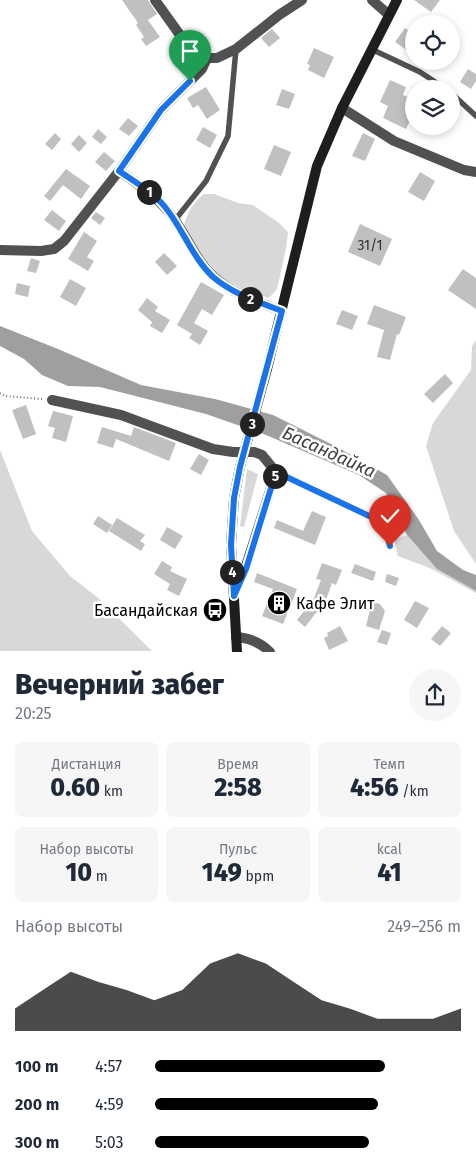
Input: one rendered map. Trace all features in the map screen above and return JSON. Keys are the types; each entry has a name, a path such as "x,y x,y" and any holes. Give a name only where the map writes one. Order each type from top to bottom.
{"street":[{"path":"155,0 190,49 207,58 217,58 236,49 279,15 302,0"},
{"path":"372,0 389,15"},
{"path":"237,652 231,545 234,498 240,467 282,311 317,166 342,108 397,0"},
{"path":"0,250 41,251 54,249 64,241 119,171 161,110 202,68 207,58"},
{"path":"342,108 394,141 464,170 476,172"},
{"path":"119,171 144,188 164,205 197,258 213,276 236,293 282,311"},
{"path":"52,400 121,415 212,449 254,452 268,461 276,472 246,569 234,596"},
{"path":"236,637 254,640 270,652"}],"lane":[{"path":"175,220 206,181 228,136 236,49"},
{"path":"371,49 420,72 432,80"},
{"path":"460,101 476,116"},
{"path":"276,472 384,523 390,546"}],"path":[{"path":"0,393 5,396 52,400"}],"shaded area":[{"path":"204,194 214,194 238,203 253,205 279,223 288,232 277,289 269,298 244,290 221,277 183,231 185,220 190,210"},
{"path":"476,340 476,564 454,531 426,446 433,423 471,370 472,346"},
{"path":"0,450 32,531 70,576 97,597 152,651 0,651"},
{"path":"247,469 258,474 244,527 240,526"},
{"path":"407,535 437,569 476,591 476,593 432,569 398,556 394,540"}],"water":[{"name":"Басандайка","path":"0,326 141,385 215,399 273,415 337,447 387,475 419,520 437,551 463,570 476,575 476,591 437,569 407,535 386,493 359,475 266,435 206,414 100,387 68,386 42,375 24,359 0,346"}],"building":[{"path":"122,0 148,0 157,14 148,20 160,37 146,46 141,39 144,37 136,25 138,23"},
{"path":"414,0 440,0 431,12"},
{"path":"405,28 405,49 395,42"},
{"path":"272,29 280,38 269,47 261,38"},
{"path":"314,48 334,57 324,78 308,70 310,65 307,64"},
{"path":"468,69 476,74 476,81 471,89 460,82"},
{"path":"390,80 405,87 403,95 405,96 405,129 383,118 388,106 380,102"},
{"path":"206,87 220,110 207,119 198,105 193,108 187,98"},
{"path":"282,89 295,94 289,109 276,105"},
{"path":"128,118 138,126 129,136 119,129"},
{"path":"203,127 217,135 210,148 196,140"},
{"path":"98,129 107,137 101,144 92,137"},
{"path":"55,133 61,139 52,150 45,144"},
{"path":"363,133 375,139 365,161 352,156"},
{"path":"79,135 87,143 79,152 71,144"},
{"path":"274,145 291,152 281,176 264,169"},
{"path":"104,152 115,161 106,171 95,162"},
{"path":"66,169 90,186 81,199 63,185 50,201 44,196"},
{"path":"420,172 435,181 424,201 408,192"},
{"path":"52,210 66,221 59,231 44,220"},
{"path":"96,212 105,218 100,225 91,218"},
{"path":"360,224 392,239 380,266 348,252"},
{"path":"84,232 97,241 87,257 94,261 88,271 68,259"},
{"path":"164,253 177,266 167,275 155,262"},
{"path":"31,258 40,261 36,273 27,271"},
{"path":"463,269 476,278 476,309 448,290"},
{"path":"70,279 86,288 76,306 60,297"},
{"path":"201,282 224,295 212,315 202,309 194,323 208,331 200,345 189,338 192,334 177,325"},
{"path":"17,283 30,286 28,297 15,294"},
{"path":"147,298 158,307 155,311 170,320 162,333 150,326 152,322 138,310"},
{"path":"374,305 406,317 399,335 397,334 390,360 377,357 384,330 367,324"},
{"path":"342,310 358,316 352,330 336,324"},
{"path":"445,374 453,383 433,403 424,394"},
{"path":"26,405 36,434 23,439 12,410"},
{"path":"53,411 73,416 66,442 52,438 55,428 48,426"},
{"path":"102,427 131,436 134,427 176,443 169,461 116,439 113,448 97,443"},
{"path":"199,454 209,460 201,475 190,469"},
{"path":"312,511 326,517 315,545 274,528 277,520 303,531"},
{"path":"98,516 112,525 107,533 93,524"},
{"path":"117,518 145,535 140,541 145,544 141,551 109,531"},
{"path":"167,527 183,536 175,549 160,540"},
{"path":"162,561 172,567 170,571 187,579 179,596 167,590 170,584 154,574"},
{"path":"322,563 342,570 336,585 332,583 326,600 305,627 297,620 314,598 321,580 316,579"},
{"path":"355,564 376,572 373,581 351,573"},
{"name":"Кафе Элит","path":"257,573 297,589 283,624 262,616 273,589 254,582"},
{"path":"387,574 399,578 396,586 385,582"},
{"path":"415,601 429,608 417,628 404,620"},
{"path":"372,602 380,604 385,611 379,630 366,626"},
{"path":"340,626 348,641 329,650 324,638 328,636 327,633"},
{"path":"442,626 451,633 440,646 431,639"},
{"path":"382,630 391,633 387,645 377,642"}],"place":[{"name":"Кафе Элит","path":"279,603"},
{"name":"Басандайская","path":"215,610"}],"route":[{"path":"190,81 161,110 119,171 144,188 164,205 197,258 213,276 236,293 282,311 240,467 234,498 231,545 234,596 246,569 276,472 384,523 390,546"}]}
